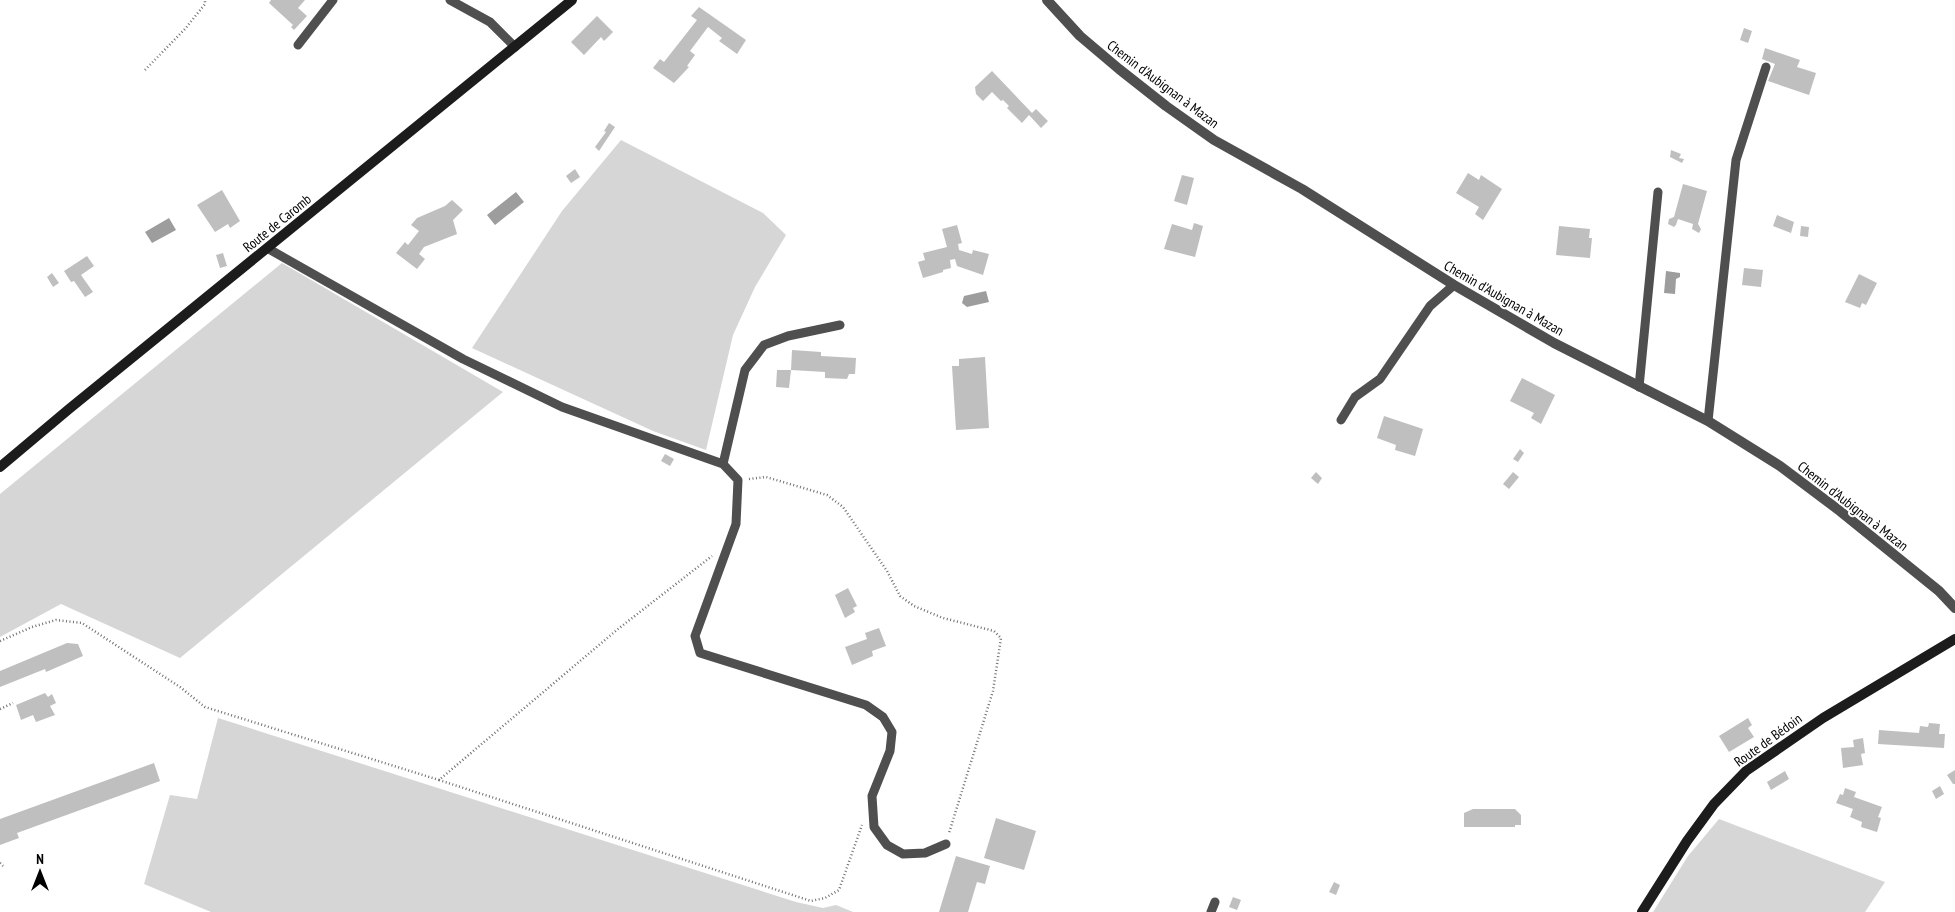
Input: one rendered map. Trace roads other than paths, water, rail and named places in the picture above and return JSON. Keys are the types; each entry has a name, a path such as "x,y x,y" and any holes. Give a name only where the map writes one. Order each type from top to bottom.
{"main road":[{"name":"Route de Caromb","path":"0,468 69,409 572,0"},
{"name":"Route de Bédoin","path":"1642,912 1687,841 1714,804 1746,771 1823,718 1955,639"}],"street":[{"name":"Chemin d'Aubignan à Mazan","path":"1047,0 1087,41 1119,69 1174,112 1214,140 1302,189 1454,285 1554,343 1708,421 1780,466 1939,591 1955,608"}],"lane":[{"path":"298,45 333,0"},
{"path":"450,0 490,22 515,47"},
{"path":"1708,421 1736,160 1766,67"},
{"path":"1639,387 1658,192"},
{"path":"267,248 463,359 562,407 723,464 738,480 736,524 696,636 700,654 866,705 882,717 892,732 890,751 872,796 874,828 887,845 903,854 925,853 946,844"},
{"path":"1341,420 1355,396 1380,379 1430,306 1454,285"},
{"path":"723,464 745,370 764,345 788,336 840,325"},
{"path":"1211,912 1215,902"}]}
